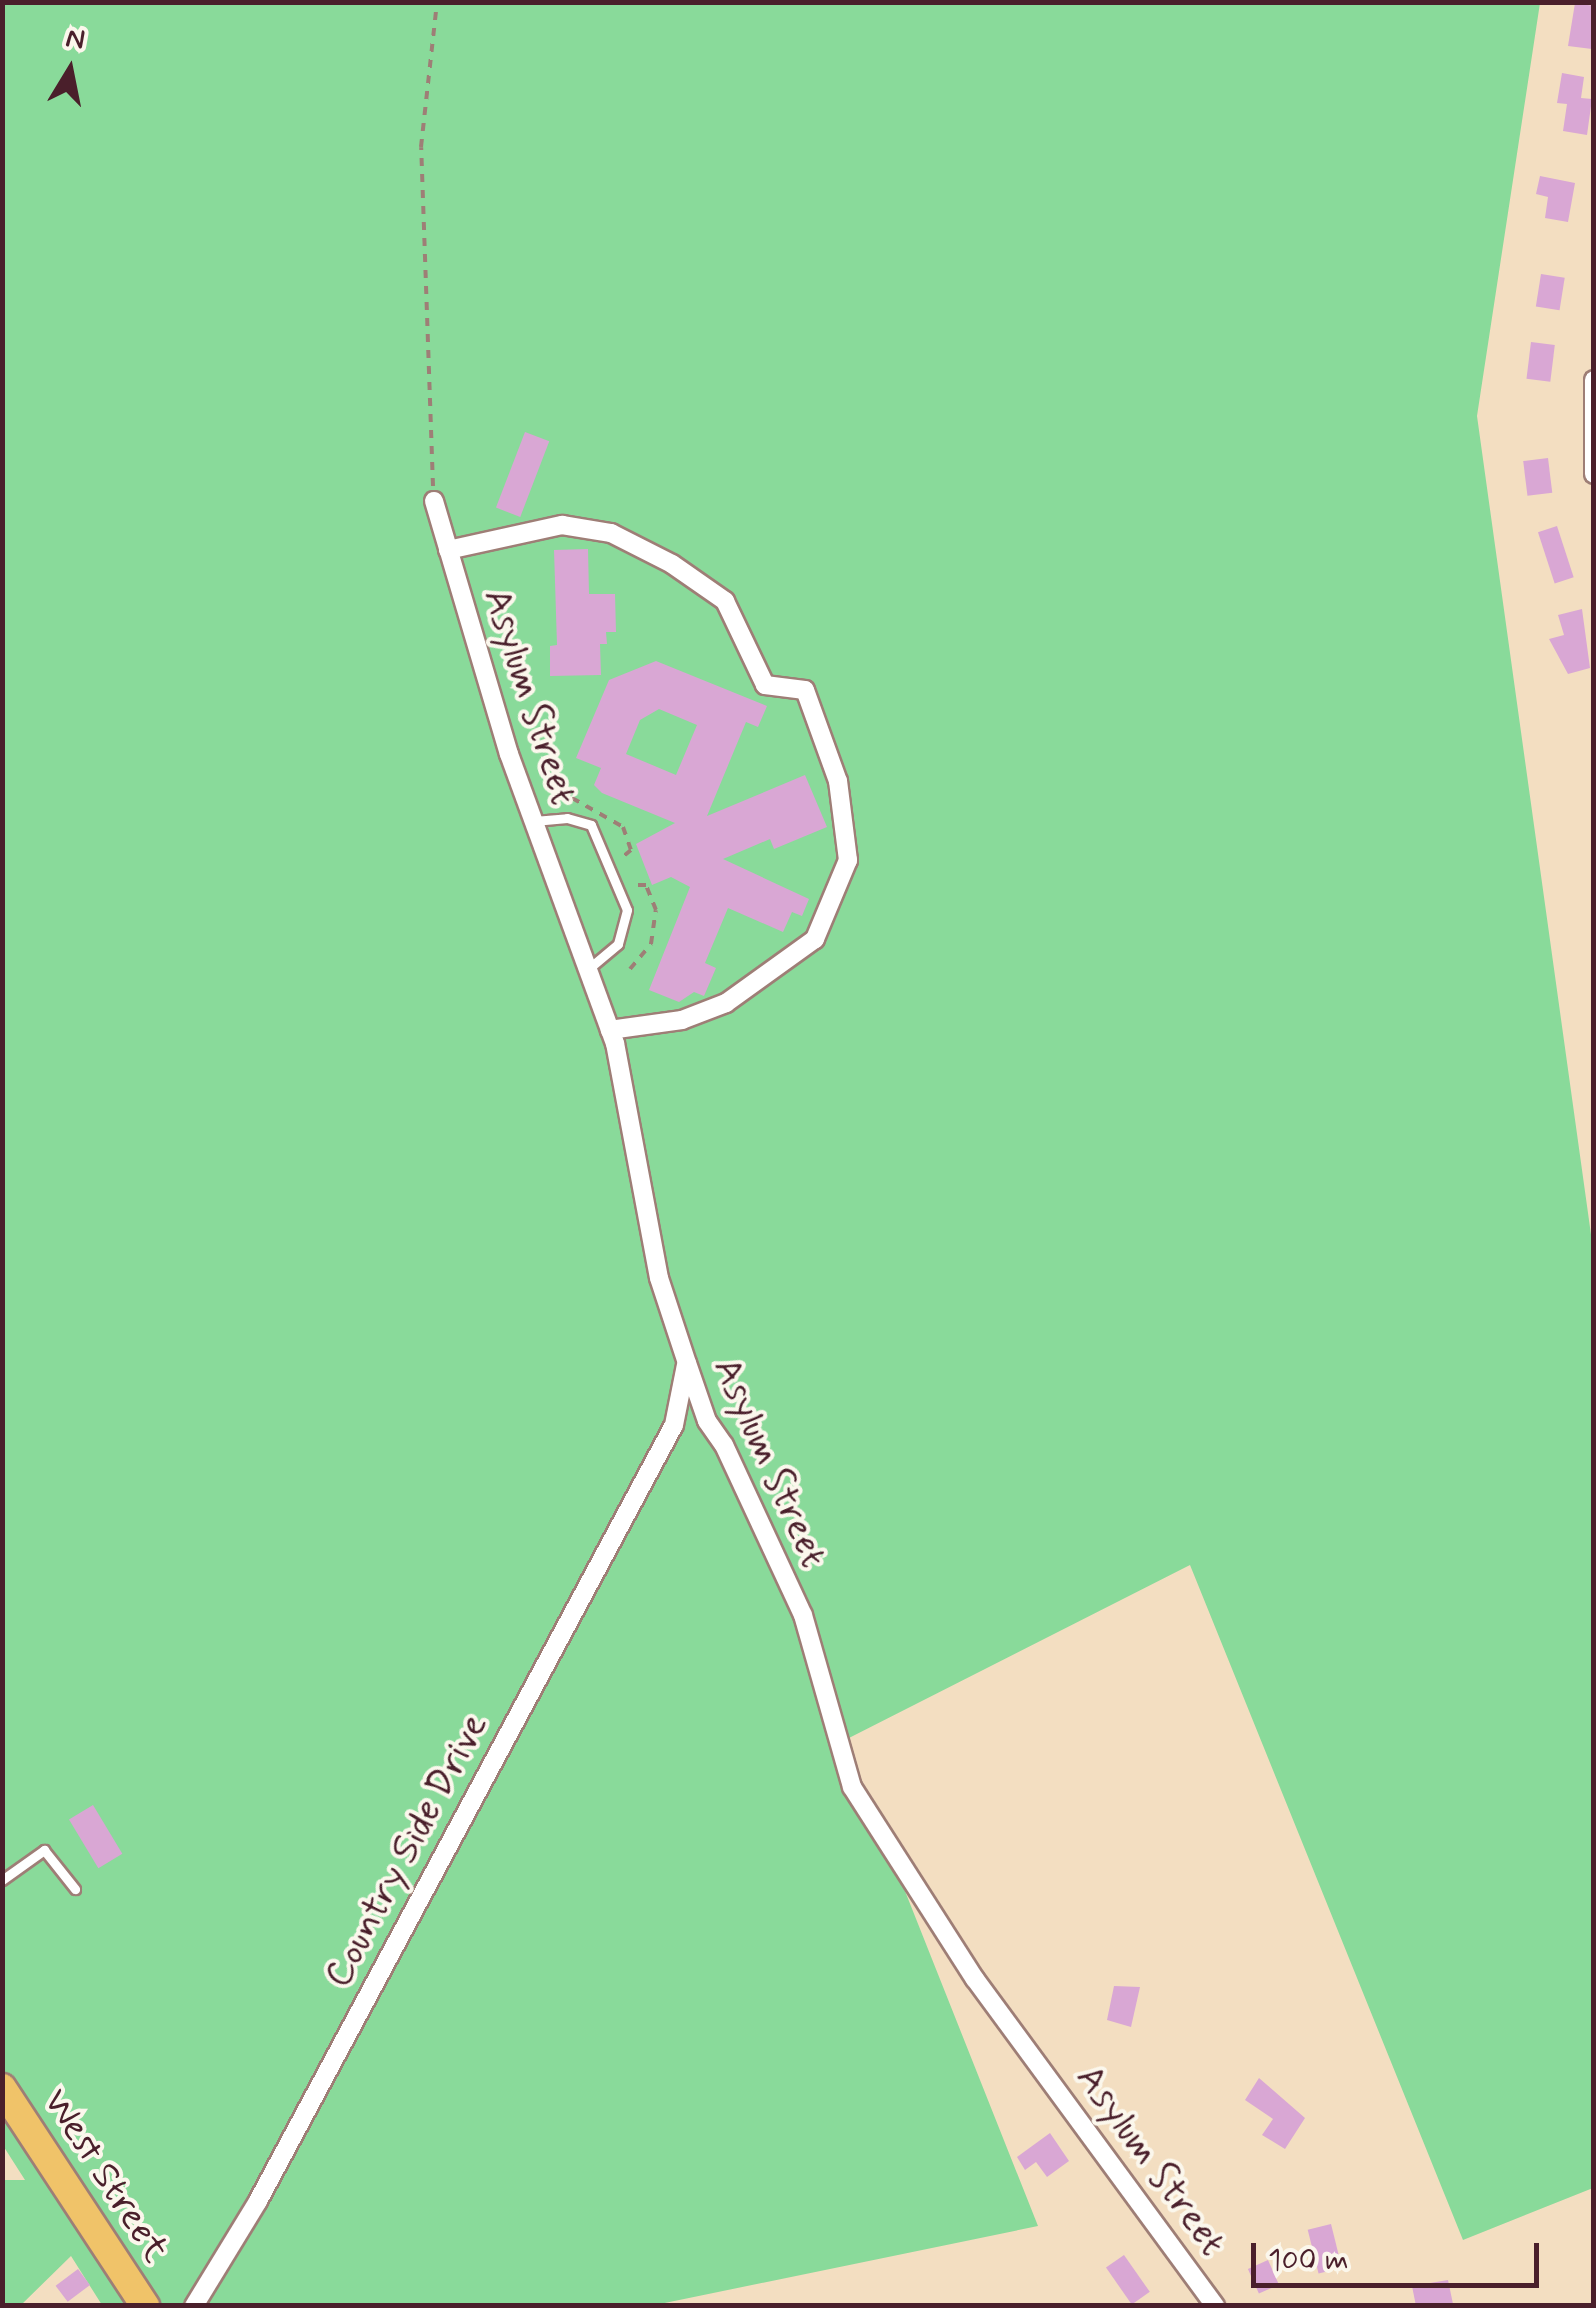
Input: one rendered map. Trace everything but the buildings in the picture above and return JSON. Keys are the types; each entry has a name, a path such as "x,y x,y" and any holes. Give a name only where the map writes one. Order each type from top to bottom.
{"main road":[{"name":"West Street","path":"2,2088 145,2306"}],"street":[{"path":"1594,380 1594,474"},
{"name":"Asylum Street","path":"434,501 534,821 610,1030 660,1278 687,1363 706,1421 724,1445 803,1615 852,1787 975,1979 1215,2306"},
{"path":"448,550 562,526 611,532 672,564 725,602 765,685 804,690 838,781 848,860 816,939 726,1003 682,1020 610,1030"},
{"name":"Country Side Drive","path":"194,2306 258,2202 674,1425 687,1363"},
{"path":"674,1425 685,1418 706,1421"}],"lane":[{"path":"534,821 567,818 591,825 627,910 618,944 588,969"},
{"path":"2,1880 44,1850 76,1889"}],"path":[{"path":"434,501 421,147 437,2"}],"green space":[{"path":"3,3 1540,3 1477,416 1594,1256 1593,2188 1463,2240 1190,1565 845,1740 1038,2226 655,2305 102,2305 71,2256 21,2305 3,2305 3,2180 25,2180 2,2144"}]}
